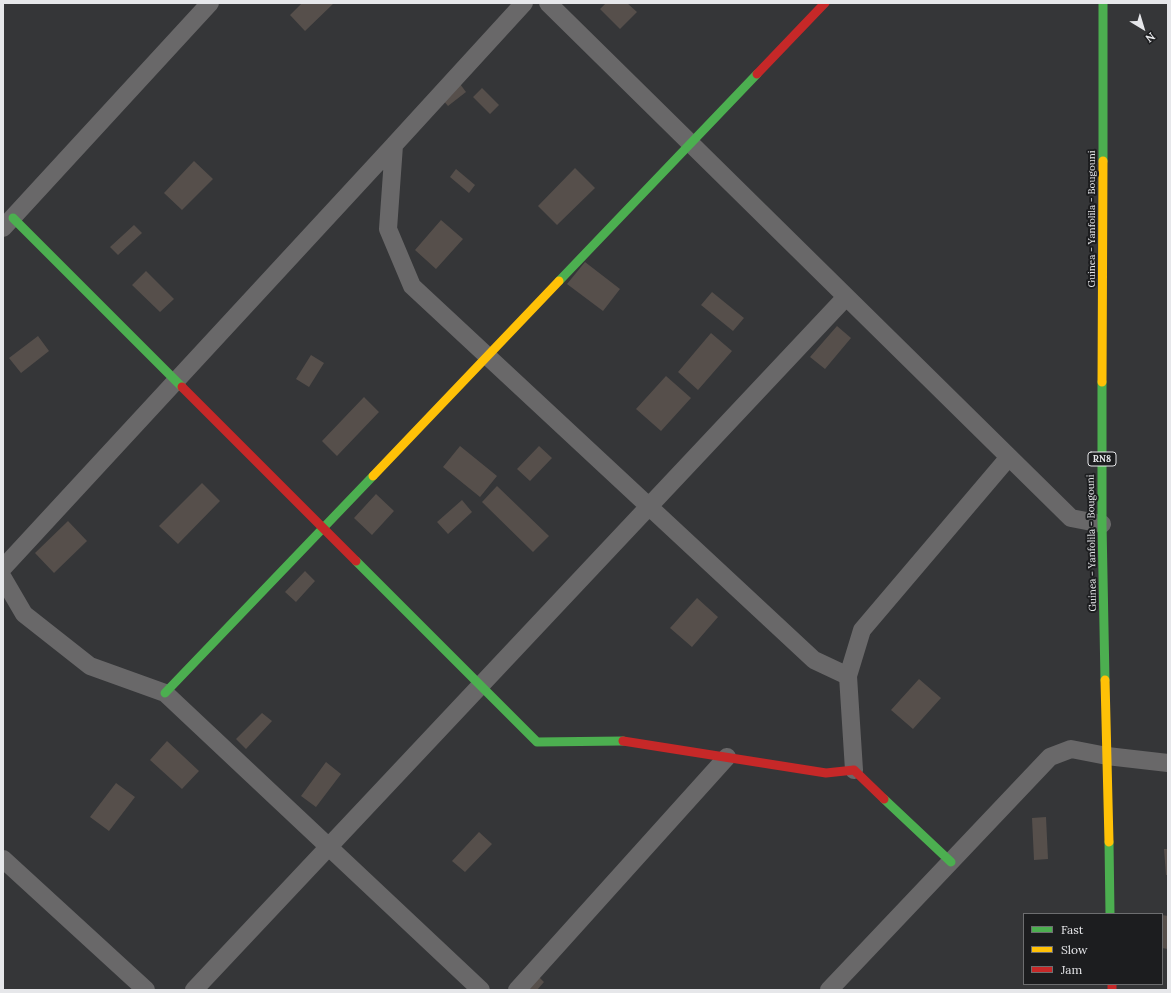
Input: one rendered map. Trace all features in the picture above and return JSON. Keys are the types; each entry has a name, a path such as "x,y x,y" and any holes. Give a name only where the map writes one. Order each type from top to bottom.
{"street":[{"path":"210,3 8,223 176,381 537,742 623,741 826,773 854,770"},
{"path":"3,568 524,3"},
{"path":"548,3 1071,518 1102,524"},
{"path":"165,693 825,3"},
{"name":"Guinea - Yanfolila - Bougouni","path":"1103,3 1102,524 1110,913"},
{"path":"394,145 388,229 412,286 814,660 848,676"},
{"path":"194,990 846,297"},
{"path":"951,862 854,770 848,676 862,630 1009,457"},
{"path":"3,578 24,614 90,666 165,693 480,990"},
{"path":"829,990 1050,757 1071,749 1107,756 1168,763"},
{"path":"517,990 727,757"},
{"path":"3,859 146,990"}],"building":[{"path":"302,3 334,3 305,31 290,15"},
{"path":"606,3 627,3 637,12 620,29 600,9"},
{"path":"460,84 466,92 448,106 442,99"},
{"path":"482,88 499,105 490,114 473,97"},
{"path":"194,161 213,179 182,210 164,193"},
{"path":"575,168 595,188 557,225 538,206"},
{"path":"456,169 475,185 469,193 450,177"},
{"path":"441,220 463,239 436,269 415,250"},
{"path":"134,225 142,233 118,255 110,247"},
{"path":"585,262 620,289 603,311 567,284"},
{"path":"146,271 174,299 160,312 132,285"},
{"path":"712,292 744,318 733,331 701,305"},
{"path":"837,326 851,338 825,369 810,357"},
{"path":"711,333 732,351 698,390 678,372"},
{"path":"38,336 49,351 21,373 9,358"},
{"path":"311,355 324,363 309,387 296,379"},
{"path":"666,376 691,398 661,431 636,409"},
{"path":"364,397 379,412 337,456 322,441"},
{"path":"460,446 497,476 480,497 443,467"},
{"path":"539,446 552,458 530,481 517,469"},
{"path":"202,483 220,501 178,544 159,526"},
{"path":"497,486 549,536 533,552 482,502"},
{"path":"376,494 394,511 372,535 354,518"},
{"path":"462,500 472,512 448,534 437,522"},
{"path":"68,521 87,541 54,573 35,553"},
{"path":"305,571 315,581 296,602 285,592"},
{"path":"697,598 718,617 692,647 670,628"},
{"path":"919,679 941,698 913,729 891,710"},
{"path":"262,713 272,721 246,749 236,739"},
{"path":"167,741 199,771 182,789 150,760"},
{"path":"326,762 341,774 316,807 301,796"},
{"path":"116,783 135,797 109,831 90,817"},
{"path":"1046,817 1048,859 1034,860 1032,818"},
{"path":"479,832 492,844 465,872 452,861"},
{"path":"1164,849 1168,849 1168,875 1166,875"},
{"path":"1163,915 1168,916 1168,949 1163,948"},
{"path":"535,973 544,982 537,990 520,990"}],"traffic: fast":[{"path":"1103,3 1103,161"},
{"path":"559,281 757,74"},
{"path":"13,218 182,387"},
{"path":"1102,382 1102,524 1105,680"},
{"path":"165,693 373,476"},
{"path":"356,561 537,742 623,741"},
{"path":"884,799 951,862"},
{"path":"1109,842 1110,913"}],"traffic: slow":[{"path":"1102,382 1103,161"},
{"path":"373,476 559,281"},
{"path":"1105,680 1109,842"}],"traffic: jam":[{"path":"757,74 825,3"},
{"path":"182,387 356,561"},
{"path":"623,741 826,773 854,770 884,799"},
{"path":"1112,985 1112,990"}]}
